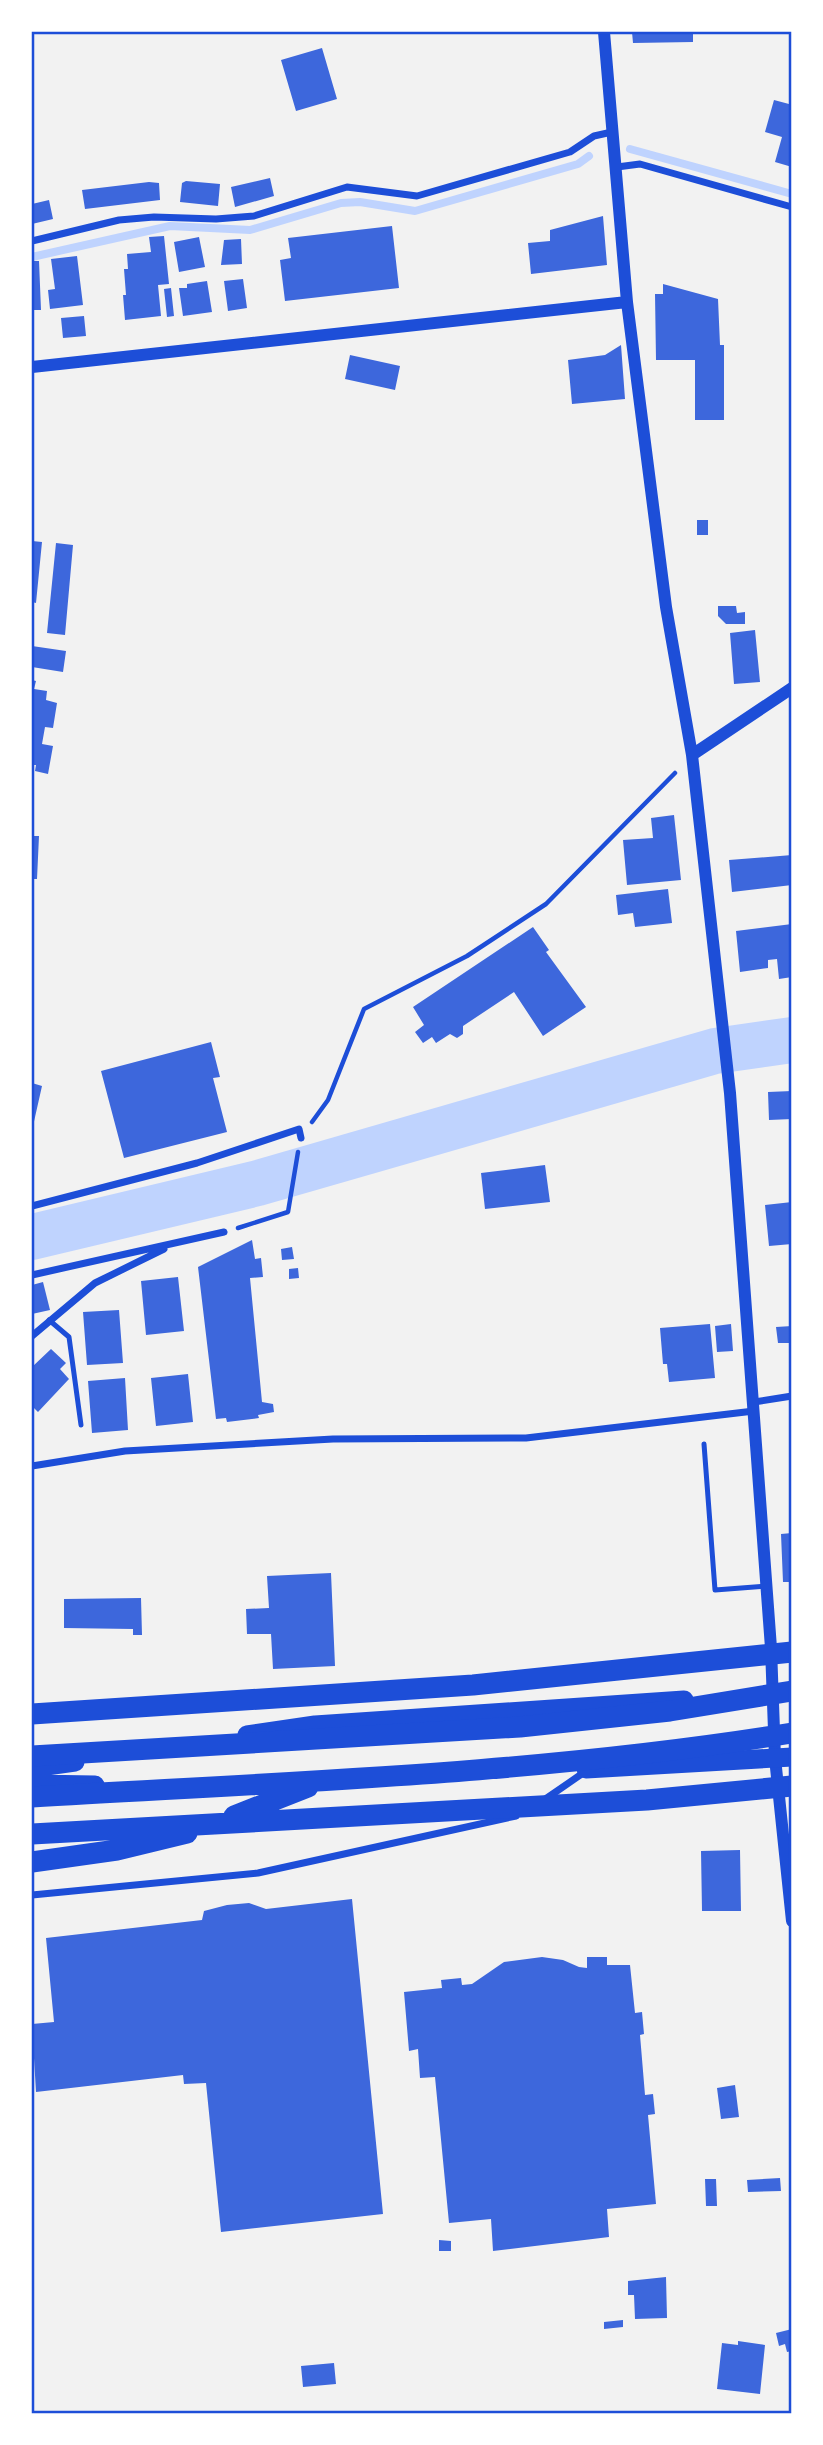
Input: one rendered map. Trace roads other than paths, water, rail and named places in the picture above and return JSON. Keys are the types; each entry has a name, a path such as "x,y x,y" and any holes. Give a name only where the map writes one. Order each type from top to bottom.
{"highway":[{"path":"32,1714 473,1685 792,1652"},
{"path":"32,1756 520,1727 670,1711 786,1692"},
{"path":"32,1768 315,1725 786,1692"},
{"path":"32,1797 522,1768 677,1752 792,1733"},
{"path":"32,1784 308,1787 783,1757"},
{"path":"32,1834 647,1800 792,1786"},
{"path":"32,1863 117,1850 181,1836 308,1787"}],"street":[{"path":"604,32 627,302 666,607 692,755 730,1093 766,1586 786,1692 783,1757 792,1921"},
{"path":"32,242 119,220 254,216 347,187 417,196 570,152 594,136 612,132"},
{"path":"617,167 640,164 792,207"},
{"path":"32,367 627,302"},
{"path":"692,755 792,688"},
{"path":"32,1206 197,1163 299,1129 301,1138"},
{"path":"32,1275 224,1232"},
{"path":"32,1336 95,1283 174,1244"},
{"path":"32,1466 125,1451 305,1441 526,1438 754,1406 792,1396"},
{"path":"32,1895 258,1873 521,1815 590,1769"}],"lane":[{"path":"49,1320 69,1337 81,1425"},
{"path":"704,1444 715,1590 766,1586"}],"waterway":[{"path":"630,149 792,194"},
{"path":"32,257 170,226 250,230 341,203 360,202 415,211 578,164 589,156"},
{"path":"32,1237 258,1183 715,1051 792,1040"}]}
